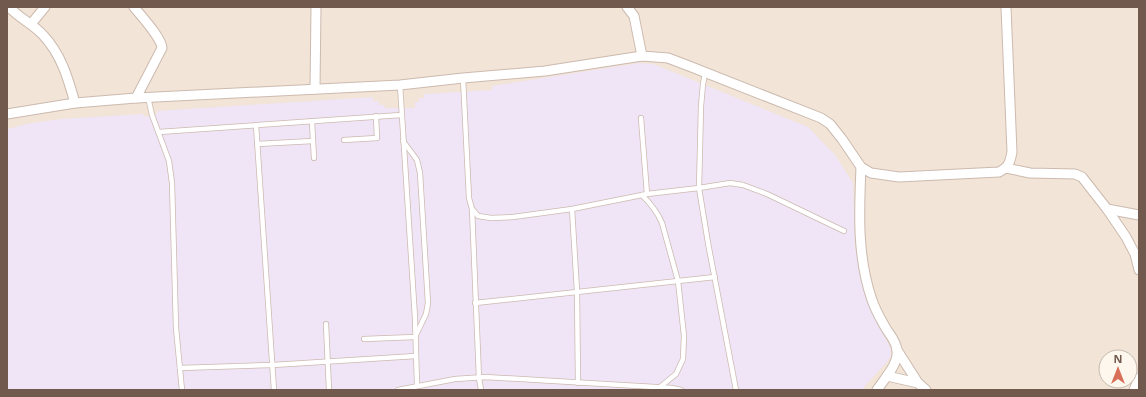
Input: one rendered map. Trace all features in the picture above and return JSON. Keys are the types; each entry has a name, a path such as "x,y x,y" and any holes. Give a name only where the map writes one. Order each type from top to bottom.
{"street":[{"path":"9,7 43,35 56,51 66,71 75,103"},
{"path":"31,24 45,7"},
{"path":"134,7 158,38 162,48 136,98"},
{"path":"315,89 316,7"},
{"path":"627,7 634,16 642,56"},
{"path":"7,114 75,103 148,97 400,84 545,71 642,56 668,58 821,118 830,124 861,167 871,174 899,177 999,172 1010,164 1012,152 1006,7"},
{"path":"861,167 859,221 860,246 872,301 897,350 918,383 926,390"},
{"path":"1006,168 1030,173 1070,174 1087,181 1136,254 1139,270"},
{"path":"1107,209 1139,215"},
{"path":"877,390 895,362 897,350"},
{"path":"887,376 918,383"},
{"path":"1134,390 1139,378"}],"lane":[{"path":"705,73 702,84 699,188 736,390"},
{"path":"463,78 469,198 472,208 475,303 481,390"},
{"path":"400,84 417,385"},
{"path":"148,97 152,115 169,161 172,183 176,328 182,390"},
{"path":"159,132 402,115"},
{"path":"344,140 377,138 376,116"},
{"path":"640,118 644,195 659,215 666,236 678,281 684,336 683,359 676,374 660,387"},
{"path":"312,121 314,158"},
{"path":"256,125 274,390"},
{"path":"257,144 313,141"},
{"path":"403,141 417,160 420,180 428,304 426,314 415,337"},
{"path":"472,208 478,216 491,218 513,217 572,210 644,195 730,183 744,185 791,205 831,226 844,231"},
{"path":"572,210 577,291 578,383"},
{"path":"475,303 715,277"},
{"path":"326,324 329,390"},
{"path":"364,339 415,337"},
{"path":"180,368 273,365 416,356"},
{"path":"398,390 417,385 455,379 479,378 660,387 681,390"}],"shaded area":[{"path":"7,7 1139,7 1139,390 7,390"},
{"path":"639,63 653,64 808,127 835,155 853,183 855,248 872,313 891,349 891,356 887,362 863,390 7,390 7,129 31,123 62,119 143,114 144,117 157,114 157,111 373,97 373,101 379,101 379,105 384,105 385,108 415,108 415,102 419,102 419,98 424,98 424,94 492,90 492,86"}]}
